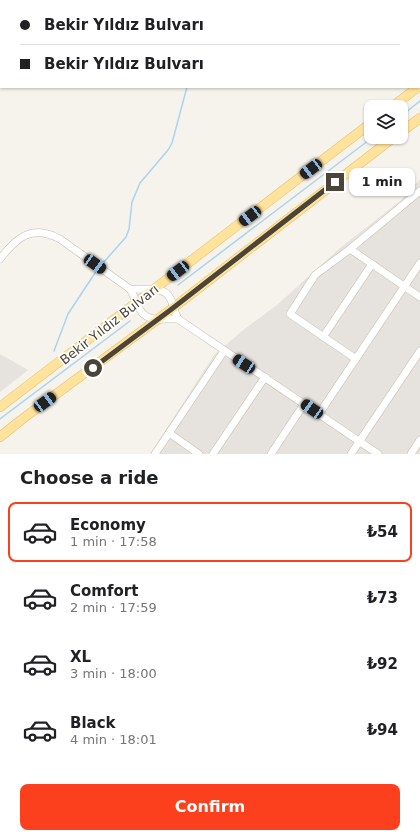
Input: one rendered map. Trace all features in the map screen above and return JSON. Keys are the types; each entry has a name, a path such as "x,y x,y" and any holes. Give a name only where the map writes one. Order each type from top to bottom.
{"main road":[{"path":"401,100 416,88"},
{"path":"408,127 420,118"},
{"name":"Bekir Yıldız Bulvarı","path":"0,407 364,128"},
{"name":"Bekir Yıldız Bulvarı","path":"0,437 173,308 385,144"}],"street":[{"path":"356,359 290,314 316,275 420,192"},
{"path":"0,259 22,237 29,233 42,232 60,239 130,289 135,296 136,303 145,316 150,319 178,319"},
{"path":"350,249 420,297"},
{"path":"319,414 420,263"},
{"path":"323,337 372,264"},
{"path":"130,289 161,290 166,292 170,297 174,313 178,319 378,454"},
{"path":"155,454 224,351"},
{"path":"351,454 420,351"},
{"path":"213,454 265,377"},
{"path":"271,454 304,404"},
{"path":"169,434 199,454"},
{"path":"410,454 420,440"}],"shaded area":[{"path":"420,179 420,454 150,454 214,355 242,331 277,305 340,248 400,201"},
{"path":"0,354 28,370 0,392"}],"waterway":[{"path":"103,263 126,237 129,229 132,202 140,183 168,150 172,143 187,88"},
{"path":"408,110 420,101"},
{"path":"178,285 364,144"},
{"path":"54,351 68,314 97,270"},
{"path":"0,419 130,321"}],"route":[{"path":"93,368 335,182"}]}
